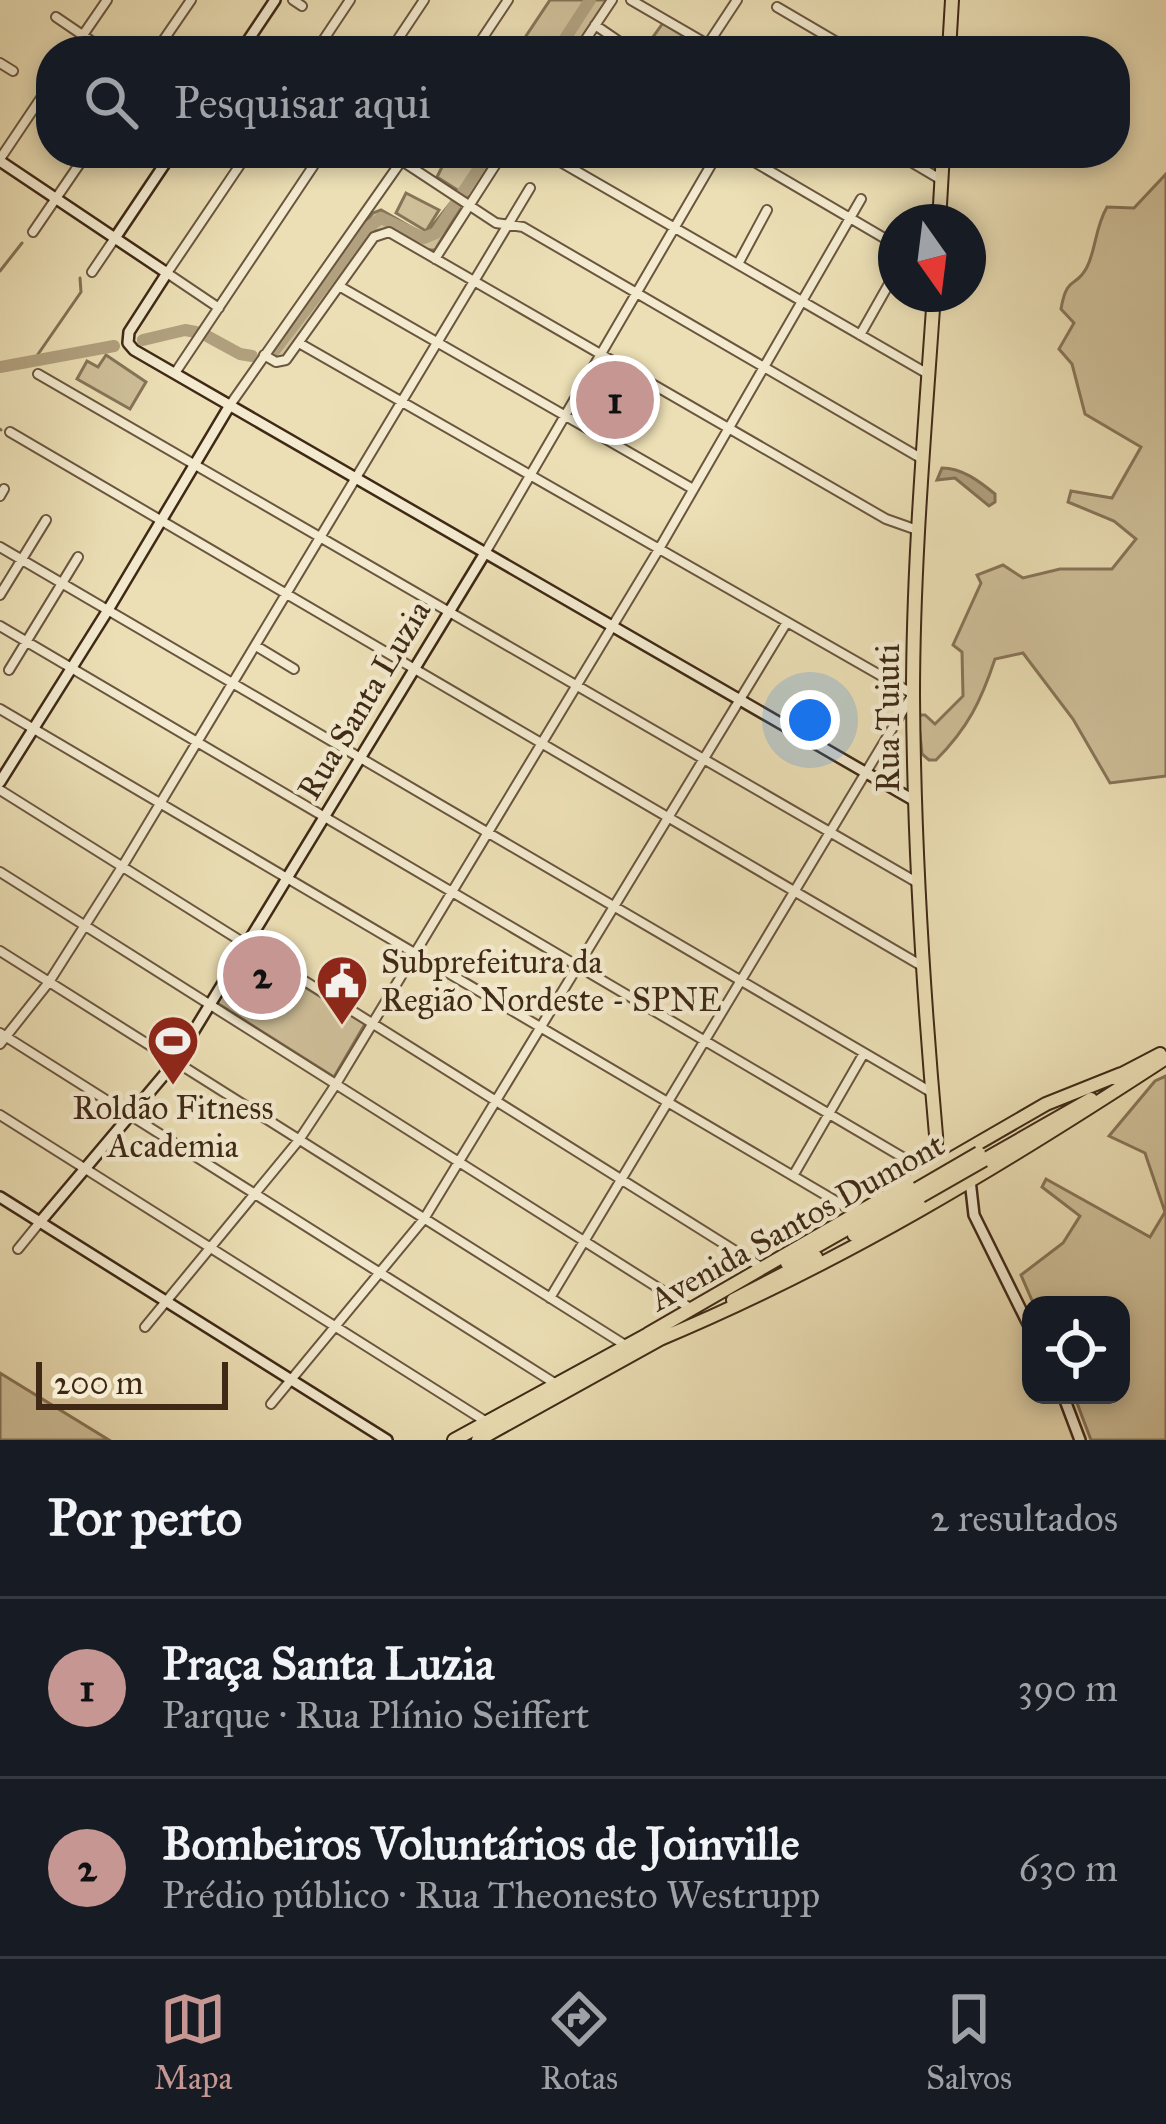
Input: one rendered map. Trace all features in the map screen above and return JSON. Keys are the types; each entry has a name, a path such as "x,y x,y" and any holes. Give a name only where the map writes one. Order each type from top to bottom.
{"main road":[{"path":"950,36 952,0"},
{"path":"940,204 942,168"},
{"name":"Rua Tuiuti","path":"925,1177 937,1141 923,967 913,694 933,312"},
{"path":"654,1336 782,1286 1064,1125 1166,1054"},
{"name":"Avenida Santos Dumont","path":"982,1156 1121,1074 1166,1054"},
{"name":"Avenida Santos Dumont","path":"478,1440 925,1177 982,1156 1166,1054"},
{"path":"654,1336 691,1309 1046,1104 1121,1074"},
{"path":"937,1141 968,1166 970,1180"},
{"path":"925,1177 945,1194"},
{"name":"Avenida Santos Dumont","path":"460,1439 626,1346 654,1336"}],"street":[{"path":"56,17 83,35 106,0"},
{"path":"167,36 191,0"},
{"path":"251,36 275,0"},
{"path":"326,36 350,0"},
{"path":"400,36 424,0"},
{"path":"484,36 508,0"},
{"path":"588,36 611,0"},
{"path":"631,0 693,36"},
{"path":"653,13 662,0"},
{"path":"712,36 736,0"},
{"path":"777,8 826,36"},
{"path":"595,25 611,36"},
{"path":"0,63 13,71"},
{"path":"36,106 0,160 218,308"},
{"path":"33,232 77,168"},
{"path":"92,272 162,168"},
{"path":"238,168 129,332 128,343 915,801"},
{"path":"175,373 312,168"},
{"path":"396,168 230,405 0,786 762,1268"},
{"path":"419,168 496,223 523,227 925,460"},
{"path":"435,259 462,200 490,168"},
{"path":"571,168 929,375"},
{"name":"Rua Santa Luzia","path":"18,1250 175,1062 416,670 709,168"},
{"path":"765,168 878,234"},
{"path":"922,168 941,179"},
{"path":"530,188 122,867 49,982 2,1038 556,1384"},
{"path":"146,1328 299,1140 336,1084 658,549 861,199"},
{"path":"737,264 767,210"},
{"path":"263,355 284,362 380,232 389,232 886,519 921,531"},
{"path":"339,286 693,489"},
{"path":"860,334 878,303"},
{"path":"299,343 913,694 550,1298"},
{"path":"38,374 920,884"},
{"path":"10,432 923,967"},
{"path":"0,595 46,520"},
{"path":"0,547 931,1092"},
{"path":"10,670 78,557"},
{"path":"272,1404 424,1219 787,622"},
{"path":"0,626 904,1158"},
{"path":"256,646 294,669"},
{"path":"0,709 857,1214"},
{"path":"0,872 691,1309"},
{"path":"0,951 626,1346"},
{"path":"793,1176 864,1053"},
{"path":"0,1114 487,1422"},
{"path":"970,1180 974,1215 1022,1312"},
{"path":"945,1194 974,1215"},
{"path":"0,1197 387,1440"},
{"path":"1066,1404 1080,1440"}],"shaded area":[{"path":"550,0 607,0 584,36 526,36"},
{"path":"663,23 683,36 654,36"},
{"path":"442,168 488,168 470,198 437,177"},
{"path":"1166,174 1166,776 1110,783 1073,719 1023,653 995,659 965,725 936,760 929,760 922,754 918,715 935,724 963,696 962,652 953,645 981,583 977,575 1003,565 1023,578 1060,569 1112,569 1136,539 1114,521 1068,502 1071,491 1112,498 1141,447 1085,414 1072,364 1059,349 1074,323 1061,309 1069,286 1087,267 1107,207 1134,208"},
{"path":"406,193 439,210 426,231 396,213"},
{"path":"453,200 461,205 435,250 424,250 390,228 375,231 289,355 279,360 271,356 373,213 381,210 425,235"},
{"path":"106,355 146,382 130,409 77,379 87,361 98,367"},
{"path":"603,362 654,390 626,440 575,410"},
{"path":"942,468 976,480 995,494 995,502 989,506 955,478 937,480"},
{"path":"248,952 365,1024 334,1077 217,1003"},
{"path":"1166,1076 1166,1440 1091,1440 1077,1404 1130,1404 1130,1296 1030,1296 1021,1275 1063,1243 1080,1216 1042,1187 1046,1179 1150,1237 1165,1212 1145,1153 1109,1136 1155,1081"},
{"path":"0,1373 109,1440 0,1440"}],"waterway":[{"path":"567,36 590,0"},
{"path":"274,351 370,226 381,218 424,238 436,233 479,168"},
{"path":"0,271 22,243"},
{"path":"34,360 81,292 80,278"},
{"path":"143,340 185,330 196,332"},
{"path":"207,336 252,356"},
{"path":"0,367 114,346"}],"place":[{"name":"Praça Santa Luzia","path":"615,400"},
{"name":"Bombeiros Voluntários de Joinville","path":"262,975"},
{"name":"Subprefeitura da Região Nordeste - SPNE","path":"342,1027"},
{"name":"Roldão Fitness Academia","path":"173,1087"}]}
